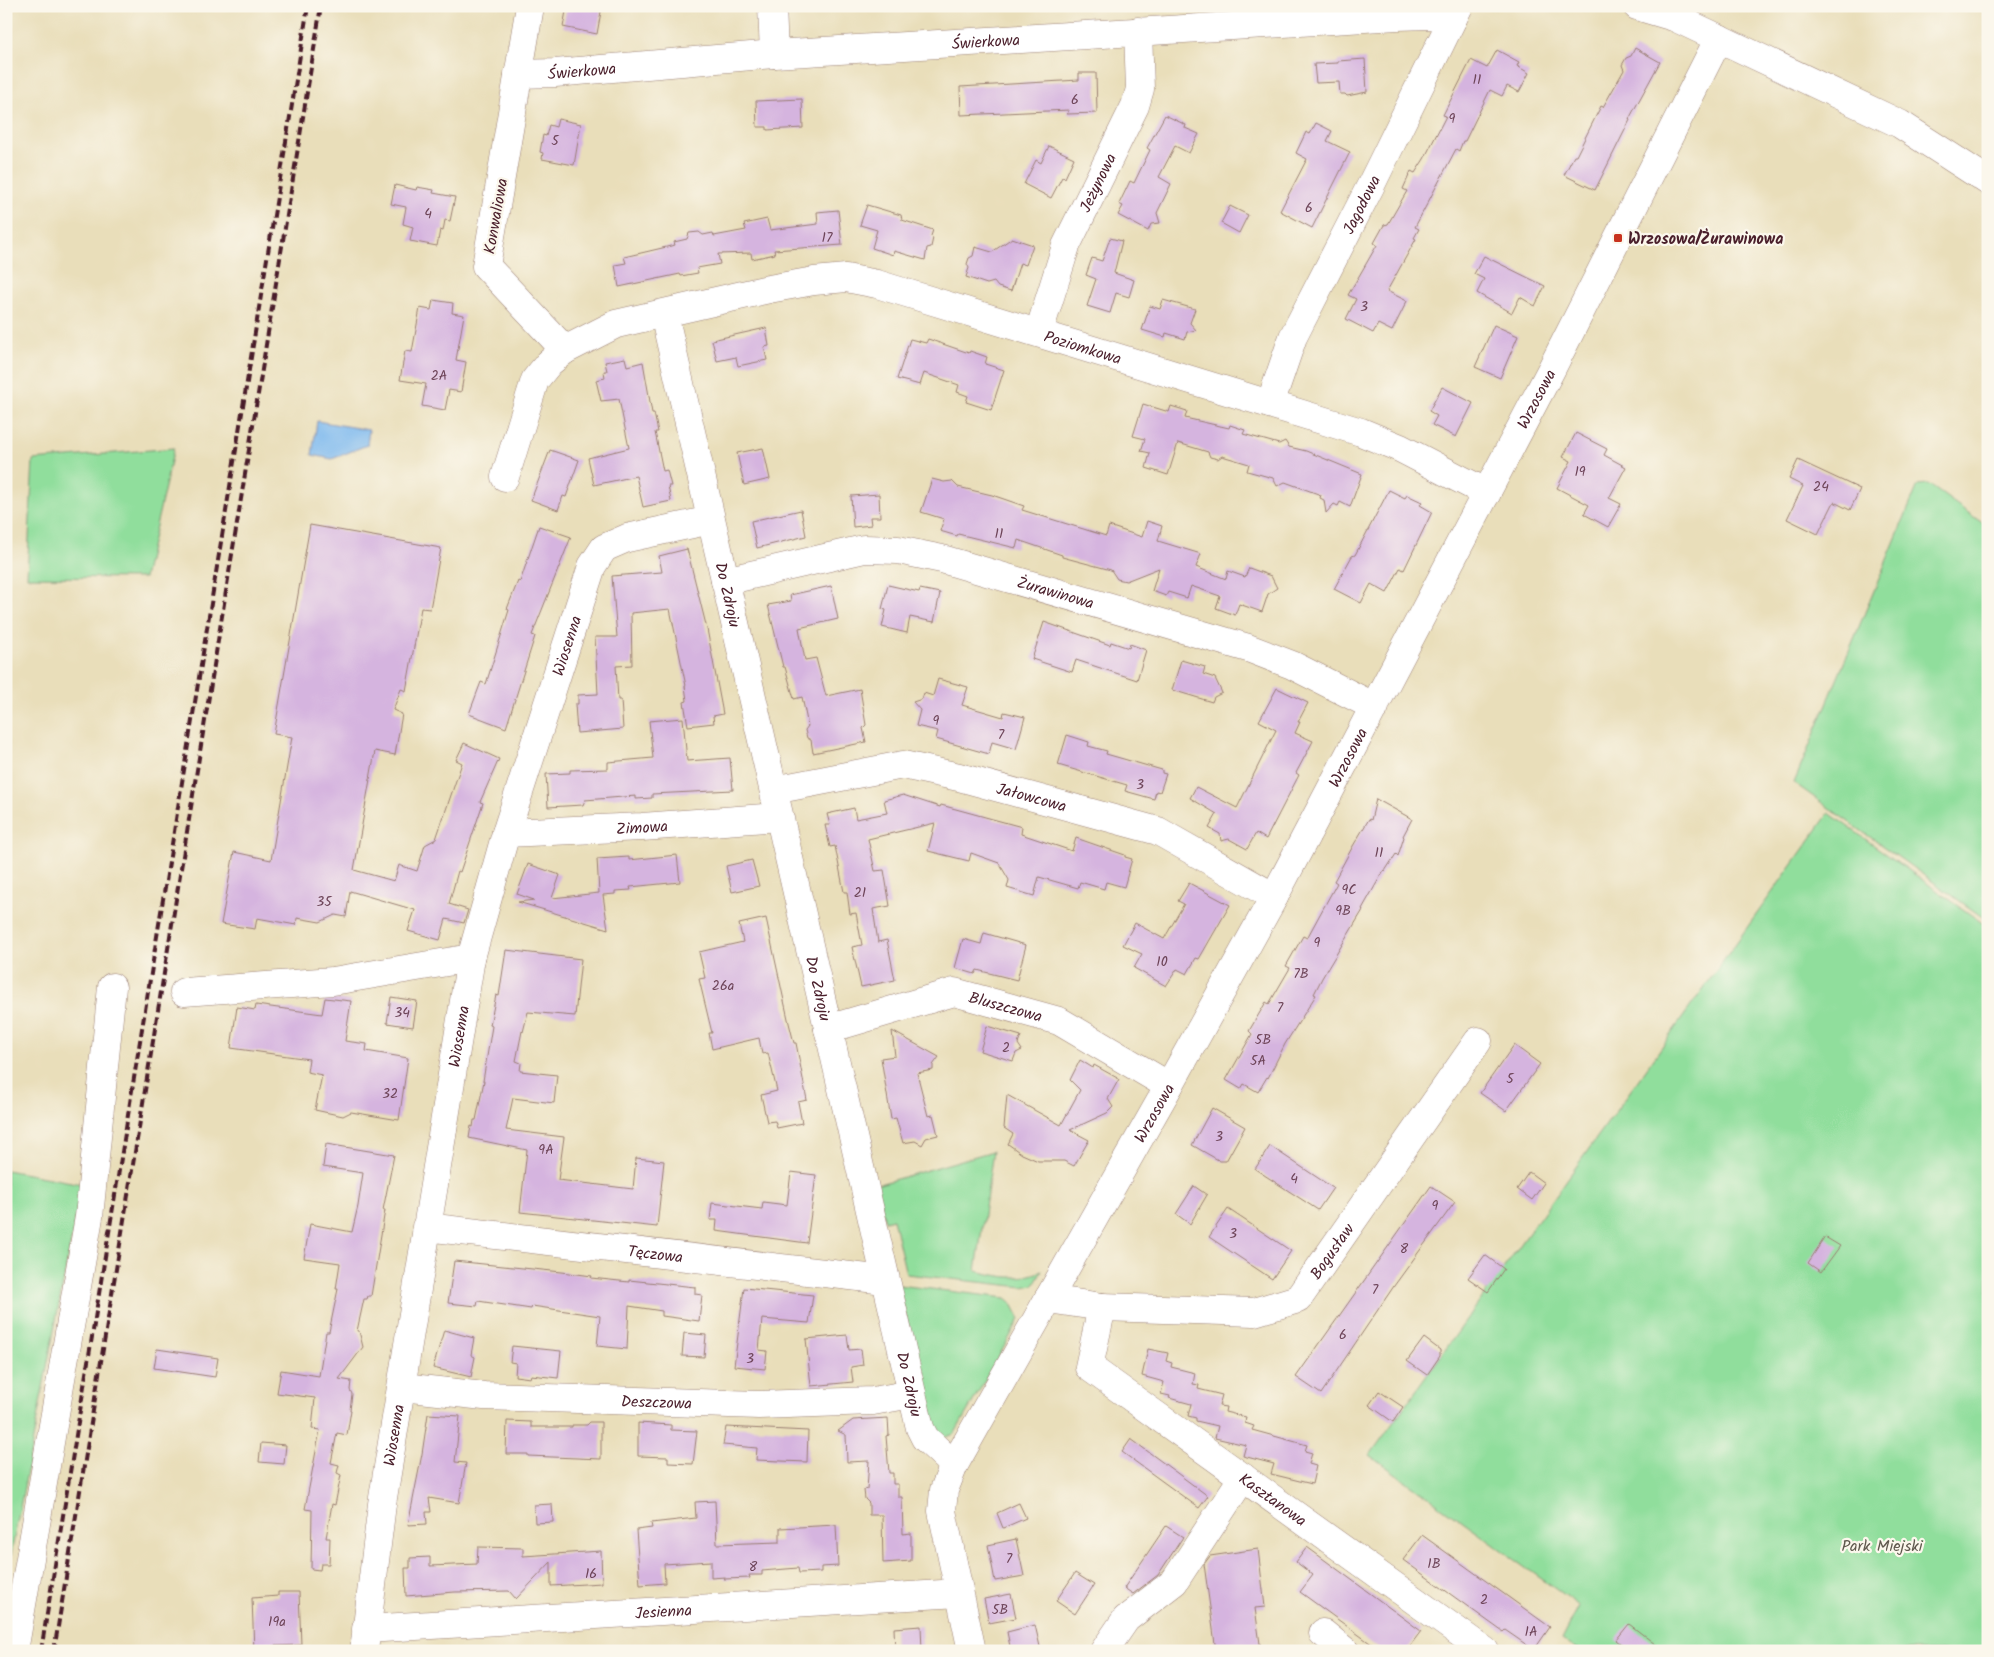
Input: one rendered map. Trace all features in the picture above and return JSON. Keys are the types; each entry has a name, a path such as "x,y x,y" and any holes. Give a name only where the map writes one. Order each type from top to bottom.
{"street":[{"name":"Konwaliowa","path":"530,6 486,266 565,350"},
{"path":"772,6 774,54"},
{"path":"1637,6 1674,17 1900,124 1986,173"},
{"name":"Świerkowa","path":"518,74 774,54 1456,12"},
{"name":"Jagodowa","path":"1270,404 1292,337 1370,188 1456,12"},
{"name":"Jeżynowa","path":"1039,332 1066,246 1135,106 1140,89 1138,31"},
{"name":"Wrzosowa","path":"954,1465 1274,897 1551,370 1719,38"},
{"name":"Poziomkowa","path":"664,314 768,289 814,281 846,278 877,284 1361,432 1400,448 1487,493"},
{"path":"505,477 536,380 549,364 565,350 616,324 664,314"},
{"name":"Do Zdroju","path":"664,314 920,1428 925,1438 954,1465"},
{"name":"Wiosenna","path":"365,1640 382,1504 471,958 506,833 592,566 604,548 627,538 711,520"},
{"name":"Żurawinowa","path":"725,581 864,549 898,550 942,559 1248,648 1292,665 1375,707"},
{"name":"Jałowcowa","path":"774,790 903,765 959,776 1158,831 1274,897"},
{"name":"Zimowa","path":"506,833 642,827 779,817"},
{"path":"184,992 333,981 471,958"},
{"path":"14,1651 89,1217 112,987"},
{"name":"Bluszczowa","path":"828,1029 954,992 1059,1022 1169,1086"},
{"name":"Bogusław","path":"1048,1299 1102,1307 1254,1312 1298,1298 1478,1041"},
{"name":"Tęczowa","path":"426,1227 885,1280"},
{"path":"1102,1307 1090,1366 1243,1477"},
{"name":"Deszczowa","path":"402,1387 484,1396 759,1405 873,1401 912,1394"},
{"path":"954,1465 944,1490 942,1511 972,1651"},
{"name":"Kasztanowa","path":"1104,1651 1126,1619 1174,1582 1243,1477 1485,1651"},
{"name":"Jesienna","path":"365,1640 959,1593"},
{"path":"1323,1633 1345,1651"}],"green space":[{"path":"174,448 144,578 27,577 33,460"},
{"path":"1928,484 1988,527 1988,921 1794,783 1918,485"},
{"name":"Park Miejski","path":"1829,813 1988,927 1988,1651 1581,1651 1562,1639 1579,1606 1370,1455"},
{"path":"993,1151 976,1271 1017,1277 1042,1271 1034,1285 1023,1287 906,1274 893,1219 885,1221 876,1185"},
{"path":"6,1170 82,1184 6,1581"},
{"path":"898,1285 1006,1298 1011,1302 1020,1319 955,1433 950,1436 943,1437 936,1433"}],"water":[{"path":"317,421 369,430 367,445 332,459 312,455"}],"building":[{"path":"567,6 602,6 597,34 563,27"},
{"path":"1635,48 1660,62 1629,119 1595,190 1564,175 1574,156 1576,156 1601,106 1603,107 1624,70 1622,65 1626,58 1631,56"},
{"path":"1497,50 1519,62 1517,66 1529,73 1519,92 1507,86 1502,96 1490,90 1465,141 1463,141 1459,151 1456,149 1415,227 1419,229 1414,238 1416,239 1387,291 1407,301 1392,331 1378,324 1373,333 1346,319 1356,299 1348,295 1377,245 1374,243 1384,225 1388,224 1407,191 1403,189 1411,171 1415,173 1424,159 1446,116 1443,115 1471,60 1487,68"},
{"path":"1365,59 1367,92 1347,96 1340,94 1339,82 1316,83 1314,64"},
{"path":"1079,73 1096,73 1097,113 1067,114 1069,110 961,115 960,87 1079,80"},
{"path":"802,99 803,128 767,130 767,127 757,127 756,101"},
{"path":"1165,115 1186,125 1185,128 1199,134 1189,153 1175,146 1159,177 1171,184 1157,213 1160,223 1151,224 1148,231 1118,215 1123,206 1119,204 1130,181 1134,183 1150,150 1147,148"},
{"path":"558,119 581,124 574,165 542,159 543,153 540,152 543,135 546,136 549,125 556,127"},
{"path":"1316,123 1332,131 1327,141 1350,152 1312,228 1280,211 1307,159 1296,153 1306,132 1310,134"},
{"path":"1049,146 1074,158 1065,178 1062,177 1051,198 1024,184 1036,160 1041,163"},
{"path":"395,185 416,190 417,187 434,190 433,193 455,197 450,221 445,220 443,231 440,230 437,246 410,241 413,227 403,224 406,207 391,204"},
{"path":"867,205 901,215 902,220 933,230 931,247 927,248 925,260 894,251 893,255 872,248 877,230 860,225"},
{"path":"1230,206 1248,215 1239,233 1221,223"},
{"path":"838,210 842,245 774,250 775,254 752,259 751,253 718,254 720,264 697,268 698,273 681,276 680,274 619,287 615,265 626,263 624,257 675,245 674,242 687,239 689,233 699,232 703,235 713,233 714,236 746,230 744,224 767,219 770,230 818,224 817,212"},
{"path":"1012,238 1033,245 1026,265 1020,263 1011,291 998,287 994,282 987,284 966,277 969,268 967,264 969,258 973,256 975,247 992,252"},
{"path":"1110,238 1122,241 1114,273 1134,280 1129,297 1116,293 1110,313 1087,306 1096,279 1086,275 1092,258 1102,261"},
{"path":"1484,256 1545,286 1535,306 1520,297 1512,313 1477,293 1484,279 1474,274"},
{"path":"433,300 453,303 452,313 464,315 456,360 466,362 461,392 449,390 445,410 422,406 426,384 400,380 405,351 412,352 420,308 431,310"},
{"path":"1163,300 1195,309 1190,323 1196,330 1187,332 1185,339 1166,333 1165,337 1142,330 1150,306 1160,309"},
{"path":"1494,325 1518,336 1500,378 1475,367"},
{"path":"766,328 769,346 764,347 767,360 738,366 736,357 717,361 712,340"},
{"path":"910,339 926,343 928,339 969,353 970,351 987,357 985,364 1004,370 991,410 966,402 968,396 957,392 959,385 924,373 920,385 897,379"},
{"path":"625,358 627,366 643,362 652,413 654,413 658,432 655,432 663,471 667,470 671,486 668,486 671,501 643,507 636,476 594,485 588,458 629,448 619,399 601,401 596,380 605,378 604,371 607,371 605,362"},
{"path":"1442,387 1473,403 1456,437 1432,425 1437,416 1429,411"},
{"path":"1143,404 1169,412 1171,406 1187,411 1185,418 1229,428 1230,425 1245,430 1243,434 1279,444 1285,441 1289,447 1306,451 1362,474 1350,507 1340,502 1338,506 1334,504 1326,513 1324,500 1320,498 1321,495 1285,482 1277,486 1273,478 1247,471 1249,464 1222,456 1218,459 1210,457 1208,452 1178,443 1168,475 1146,468 1150,453 1141,451 1145,439 1133,436"},
{"path":"1576,433 1607,449 1604,455 1626,467 1609,498 1621,504 1608,527 1584,514 1589,505 1557,488 1571,461 1563,457"},
{"path":"763,448 770,479 744,485 737,453"},
{"path":"550,450 579,460 566,497 563,496 558,510 531,500"},
{"path":"1798,460 1860,489 1850,510 1834,502 1818,534 1787,519 1803,486 1789,479"},
{"path":"932,479 944,482 952,481 958,487 992,495 1024,506 1022,510 1106,536 1109,526 1142,537 1147,521 1162,526 1158,541 1201,554 1196,567 1226,579 1228,571 1245,577 1249,568 1271,576 1277,588 1268,594 1262,612 1239,604 1235,615 1216,608 1220,596 1191,586 1187,598 1168,592 1166,596 1152,591 1159,568 1126,581 1117,579 1111,570 1062,557 1062,555 1018,540 1016,548 940,531 944,519 921,512"},
{"path":"1389,490 1405,498 1407,495 1422,502 1420,505 1432,512 1404,570 1400,568 1387,593 1371,584 1361,603 1334,589 1352,556 1355,555"},
{"path":"879,494 880,517 870,517 871,525 853,527 851,496"},
{"path":"801,510 806,536 757,548 751,521"},
{"path":"310,525 441,548 430,609 421,608 406,691 401,689 393,710 402,714 395,755 375,751 354,870 394,881 399,865 417,871 425,845 436,839 462,763 456,760 464,743 499,759 480,802 483,803 460,872 458,871 449,904 468,910 464,923 446,919 440,940 408,931 415,910 350,891 346,917 335,915 320,922 297,918 296,925 257,918 255,929 221,924 234,852 271,860 292,737 274,734"},
{"path":"539,526 571,537 532,635 535,636 506,728 469,714 481,682 486,684 509,610 507,609 518,581 520,582"},
{"path":"687,549 707,629 723,714 713,716 714,723 688,726 684,702 687,701 686,686 670,609 631,613 632,665 616,666 618,700 621,700 623,729 577,733 575,704 578,704 578,695 598,694 595,637 617,637 612,576 662,572 659,556"},
{"path":"888,585 919,592 920,589 940,593 934,622 910,617 907,633 882,627 886,610 882,609"},
{"path":"831,586 838,619 799,628 805,660 816,658 826,696 860,689 866,725 863,728 866,742 813,753 811,740 807,738 805,730 808,726 802,697 794,699 785,667 783,667 768,605 791,601 790,595"},
{"path":"1044,622 1110,645 1111,642 1129,648 1130,644 1146,650 1137,680 1076,660 1072,672 1032,659"},
{"path":"1181,660 1205,667 1203,674 1215,678 1222,693 1214,697 1212,702 1172,690"},
{"path":"938,679 968,687 962,705 1003,717 1004,712 1025,717 1016,749 992,742 989,754 936,739 938,731 916,726 920,710 913,702 922,699 924,693 933,696"},
{"path":"1277,688 1308,703 1298,722 1300,722 1295,733 1313,741 1296,773 1299,775 1266,839 1256,833 1247,849 1229,839 1221,841 1220,834 1209,828 1217,814 1190,798 1196,787 1237,808 1276,730 1259,721"},
{"path":"683,718 687,761 730,758 733,790 652,794 652,798 636,799 636,796 585,800 583,805 548,807 546,774 570,773 570,770 608,769 608,762 653,758 649,721"},
{"path":"1067,735 1089,742 1088,746 1107,751 1106,754 1162,770 1162,773 1166,774 1160,792 1156,791 1154,799 1125,791 1127,785 1058,765"},
{"path":"903,795 940,807 941,805 1022,827 1021,834 1072,851 1076,838 1125,855 1125,857 1132,859 1124,887 1106,882 1104,889 1080,882 1078,888 1039,877 1034,896 1007,888 1009,880 999,863 971,853 969,861 928,851 935,823 868,839 875,871 884,870 890,906 873,909 878,942 887,940 895,980 861,987 852,947 862,945 856,913 850,914 847,892 844,892 835,846 830,847 825,825 830,825 827,814 854,808 856,819 887,813 884,800"},
{"path":"1376,799 1412,819 1403,836 1398,856 1396,854 1384,870 1363,910 1322,978 1314,994 1316,995 1285,1044 1268,1078 1258,1092 1244,1084 1241,1089 1226,1080 1252,1034 1249,1031 1266,1002 1269,1004 1290,968 1286,966 1303,936 1307,938 1337,883 1334,881 1369,819 1371,820"},
{"path":"677,855 680,882 630,887 631,890 615,891 615,894 603,895 608,929 518,902 534,900 517,894 528,864 560,875 552,898 599,893 597,859 629,857 629,860"},
{"path":"752,860 759,886 732,892 726,866"},
{"path":"1189,883 1230,905 1199,959 1196,958 1187,974 1177,969 1166,986 1134,968 1142,954 1123,945 1135,923 1164,939 1184,904 1178,901"},
{"path":"766,918 788,1019 794,1043 796,1043 807,1100 798,1102 802,1123 777,1128 775,1121 767,1122 761,1095 777,1091 768,1053 762,1054 759,1038 712,1049 709,1033 712,1033 699,979 705,978 699,952 743,942 739,924"},
{"path":"984,933 1026,945 1017,980 977,970 975,974 955,968 963,939 981,944"},
{"path":"506,950 581,959 575,1016 528,1012 516,1061 521,1063 520,1071 557,1075 554,1103 513,1098 506,1130 564,1137 558,1180 633,1189 636,1158 664,1161 657,1227 520,1212 527,1150 469,1138 471,1126 473,1127 474,1120 476,1120 484,1081 492,1026 490,1025 496,995 499,996"},
{"path":"391,997 417,1001 413,1027 387,1023"},
{"path":"325,998 351,1001 345,1041 367,1044 366,1051 408,1058 399,1120 351,1112 343,1116 315,1110 322,1075 307,1072 309,1059 231,1048 237,1007 255,1010 256,1005 322,1014"},
{"path":"987,1026 1021,1036 1018,1044 1022,1050 1016,1053 1013,1061 980,1051"},
{"path":"892,1031 939,1057 933,1065 933,1070 917,1073 928,1116 933,1115 938,1135 926,1138 922,1145 915,1141 903,1143 896,1118 891,1119 881,1058 895,1056"},
{"path":"1514,1045 1540,1064 1506,1111 1480,1093"},
{"path":"1080,1060 1093,1068 1094,1065 1119,1079 1108,1099 1113,1107 1107,1113 1070,1130 1089,1140 1074,1166 1064,1161 1038,1161 1022,1154 1008,1144 1013,1134 1004,1128 1007,1095 1061,1125 1080,1090 1070,1080"},
{"path":"1212,1108 1245,1127 1226,1161 1220,1161 1192,1145"},
{"path":"326,1144 394,1155 383,1210 385,1210 371,1296 364,1299 357,1331 359,1331 363,1347 339,1379 351,1381 351,1410 347,1435 337,1433 331,1463 339,1465 337,1473 341,1475 335,1505 332,1504 326,1538 330,1538 329,1564 321,1564 320,1570 311,1569 312,1510 305,1509 320,1430 312,1429 315,1398 277,1393 281,1370 319,1376 326,1332 329,1332 338,1289 336,1289 340,1263 304,1258 310,1224 352,1232 358,1206 363,1173 323,1167"},
{"path":"1270,1146 1333,1188 1318,1210 1255,1169"},
{"path":"791,1172 816,1175 807,1243 716,1231 717,1220 710,1220 712,1203 762,1209 763,1202 787,1205"},
{"path":"1529,1172 1544,1183 1532,1200 1517,1189"},
{"path":"1194,1186 1207,1195 1190,1224 1176,1214"},
{"path":"1431,1186 1455,1202 1394,1286 1321,1394 1296,1377"},
{"path":"1228,1209 1291,1251 1272,1279 1209,1237"},
{"path":"1825,1237 1840,1246 1821,1272 1808,1263"},
{"path":"1485,1255 1504,1269 1488,1292 1468,1278"},
{"path":"454,1261 562,1272 592,1276 591,1278 695,1287 695,1294 702,1295 699,1321 662,1316 662,1311 629,1306 627,1349 597,1346 600,1316 532,1306 531,1309 478,1301 477,1306 448,1303"},
{"path":"744,1288 813,1295 809,1323 762,1319 759,1350 767,1351 765,1369 734,1366"},
{"path":"444,1330 474,1338 471,1355 475,1357 471,1377 433,1368"},
{"path":"684,1333 706,1335 704,1357 682,1356"},
{"path":"847,1335 849,1350 861,1349 863,1365 851,1367 853,1382 811,1386 806,1339"},
{"path":"1424,1338 1440,1350 1440,1356 1427,1375 1407,1361"},
{"path":"512,1346 561,1351 558,1378 531,1375 530,1378 515,1376 516,1363 510,1362"},
{"path":"157,1349 218,1358 215,1377 154,1368"},
{"path":"1148,1349 1168,1353 1166,1361 1172,1363 1171,1367 1195,1373 1193,1384 1199,1385 1198,1389 1222,1395 1219,1406 1226,1407 1225,1412 1246,1417 1245,1423 1254,1426 1252,1430 1307,1445 1305,1451 1312,1453 1309,1464 1316,1466 1312,1484 1271,1474 1274,1464 1243,1456 1246,1445 1215,1438 1218,1426 1196,1421 1196,1418 1188,1416 1191,1404 1161,1394 1164,1382 1142,1376"},
{"path":"1379,1391 1403,1407 1393,1422 1369,1405"},
{"path":"428,1414 460,1416 455,1462 466,1463 459,1503 429,1498 431,1512 426,1512 427,1524 408,1525 422,1454"},
{"path":"888,1418 889,1435 886,1436 889,1473 893,1473 893,1484 898,1484 898,1497 902,1497 903,1534 911,1533 911,1561 883,1563 882,1515 869,1515 869,1503 865,1499 864,1490 867,1489 869,1461 847,1462 846,1435 838,1431 853,1420"},
{"path":"507,1421 531,1422 531,1427 572,1427 572,1425 587,1425 590,1422 601,1422 601,1459 506,1454"},
{"path":"638,1423 671,1425 671,1430 697,1431 693,1464 668,1463 668,1457 638,1456"},
{"path":"726,1427 808,1431 807,1462 756,1460 757,1448 723,1445"},
{"path":"1131,1439 1208,1496 1199,1508 1122,1452"},
{"path":"261,1443 286,1445 284,1464 259,1462"},
{"path":"715,1501 717,1544 780,1542 780,1528 836,1525 838,1566 821,1567 821,1572 799,1573 798,1568 762,1571 762,1575 749,1575 750,1578 724,1579 725,1577 711,1578 711,1561 664,1564 665,1583 640,1585 636,1530 652,1528 651,1523 696,1518 695,1502"},
{"path":"1019,1503 1026,1518 1003,1528 997,1513"},
{"path":"552,1504 553,1522 535,1523 534,1505"},
{"path":"1166,1526 1183,1537 1158,1575 1133,1594 1124,1588"},
{"path":"1422,1535 1550,1627 1534,1650 1505,1630 1503,1632 1403,1560"},
{"path":"1016,1539 1024,1576 995,1581 988,1545"},
{"path":"478,1547 523,1548 523,1556 601,1551 602,1583 551,1586 551,1562 516,1599 509,1591 455,1592 406,1596 405,1568 410,1568 410,1558 430,1557 430,1566 477,1564"},
{"path":"1307,1547 1421,1631 1406,1651 1381,1651 1300,1592 1313,1575 1296,1562"},
{"path":"1258,1549 1265,1607 1255,1608 1261,1651 1216,1651 1204,1564 1210,1556"},
{"path":"1075,1573 1094,1585 1075,1614 1056,1601"},
{"path":"278,1592 299,1592 301,1645 274,1646 274,1650 254,1651 252,1598 278,1596"},
{"path":"1011,1594 1016,1618 989,1623 984,1599"},
{"path":"1629,1624 1664,1651 1630,1651 1616,1640"},
{"path":"1035,1625 1041,1651 1011,1651 1007,1632"},
{"path":"921,1626 922,1651 895,1651 894,1628"}],"railway":[{"path":"41,1651 308,6"},
{"path":"54,1651 321,6"}],"place":[{"name":"Wrzosowa/Żurawinowa","path":"1618,238"}]}
